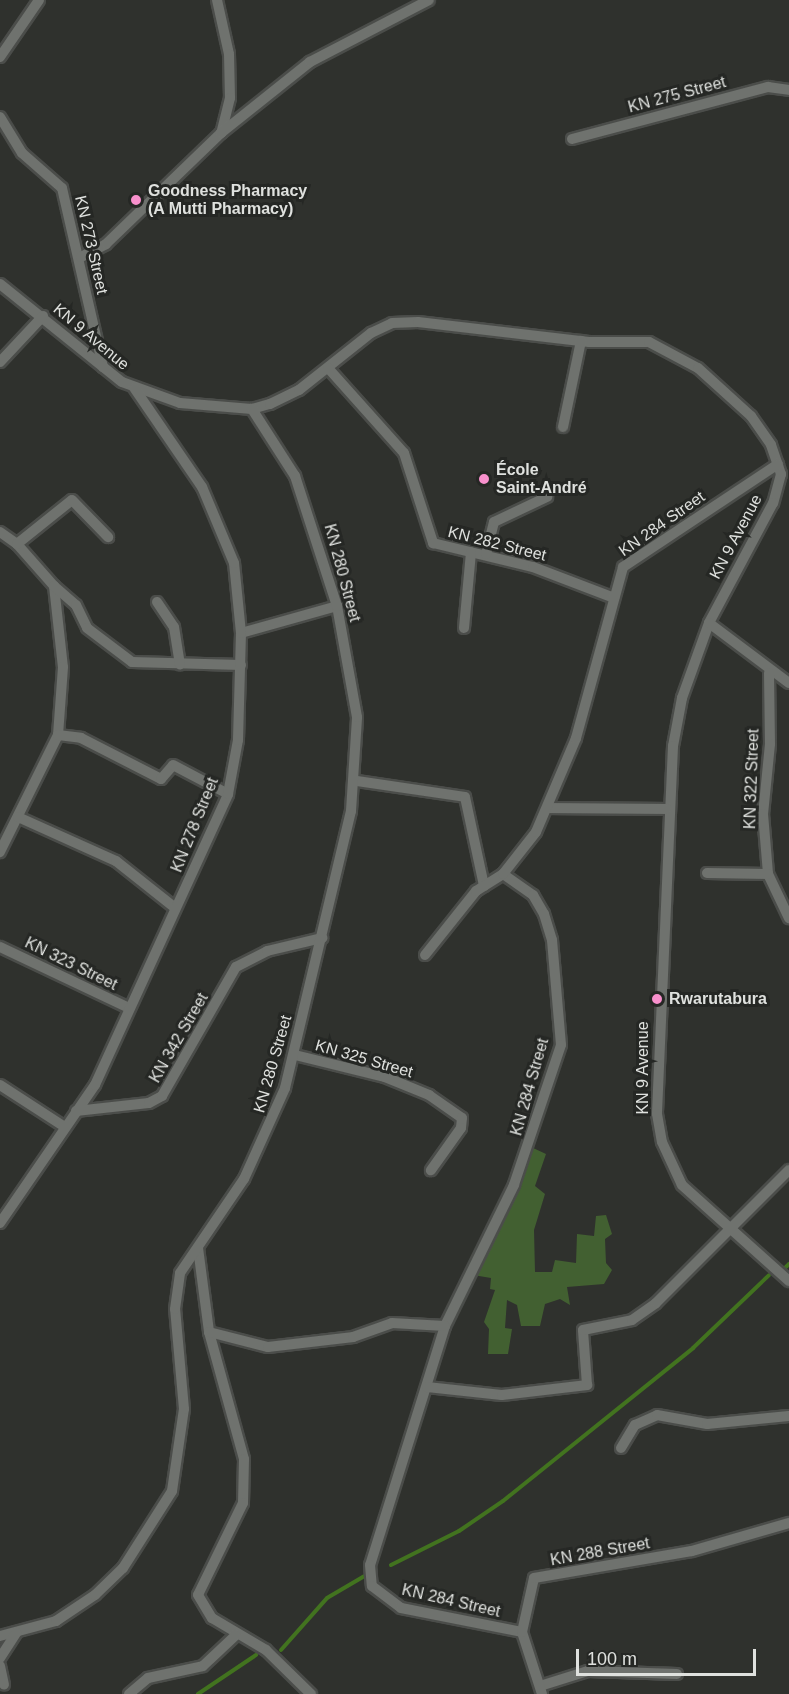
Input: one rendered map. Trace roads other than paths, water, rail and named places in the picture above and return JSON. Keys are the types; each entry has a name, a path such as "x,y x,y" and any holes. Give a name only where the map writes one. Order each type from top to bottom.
{"street":[{"path":"0,57 39,0"},
{"path":"217,0 229,54 230,98 221,133"},
{"path":"81,257 106,244 221,133 310,62 429,0"},
{"name":"KN 275 Street","path":"572,139 768,87 789,90"},
{"name":"KN 273 Street","path":"0,117 22,153 62,188 81,257 103,367"},
{"name":"KN 9 Avenue","path":"0,284 43,316 103,367 135,389 180,403 252,410 299,390 392,323 479,326 581,341 622,339 669,348 751,416 783,466 773,503 709,623 682,698 666,809 657,1114 662,1142 682,1185 789,1281"},
{"path":"0,362 43,316"},
{"path":"563,428 581,341"},
{"name":"KN 282 Street","path":"328,368 404,453 433,543 486,554 614,598"},
{"name":"KN 278 Street","path":"0,1223 95,1085 174,907 228,794 238,740 242,633 234,562 224,533 202,487 135,389"},
{"name":"KN 280 Street","path":"0,1636 56,1621 95,1595 123,1568 172,1491 184,1409 177,1289 180,1273 198,1248 267,1135 295,1055 357,781 357,717 337,606 299,487 252,410"},
{"name":"KN 284 Street","path":"522,1632 401,1608 372,1586 374,1548 445,1326 514,1185 561,1045 552,940 544,914 533,895 503,874 548,808 587,706 623,567 783,466"},
{"path":"486,554 494,522 547,497"},
{"path":"17,543 72,500 108,537"},
{"path":"0,532 17,543 106,647 132,662 241,665"},
{"path":"464,628 471,552"},
{"path":"0,852 58,735 63,667 54,586"},
{"path":"158,602 174,627 180,665"},
{"path":"242,633 337,606"},
{"path":"709,623 769,673 789,683"},
{"name":"KN 322 Street","path":"769,673 770,744 763,814 768,874 789,918"},
{"path":"58,735 81,738 161,779 173,765 228,794"},
{"path":"357,781 465,797 484,886"},
{"path":"548,808 666,809"},
{"path":"18,817 116,861 174,907"},
{"path":"707,873 768,874"},
{"path":"425,955 484,886 503,874"},
{"name":"KN 342 Street","path":"76,1111 149,1103 162,1096 236,967 267,951 322,938"},
{"name":"KN 323 Street","path":"0,946 129,1008"},
{"name":"KN 325 Street","path":"295,1055 385,1077 429,1095 462,1118 461,1128 431,1170"},
{"path":"0,1085 64,1127"},
{"path":"427,1387 502,1395 587,1385 583,1330 640,1314 689,1275 789,1170"},
{"path":"198,1248 209,1332 244,1459 243,1503 198,1595 212,1618 235,1636 266,1650 310,1694"},
{"path":"209,1332 268,1347 353,1337 392,1323 445,1326"},
{"path":"621,1448 635,1425 657,1415 707,1425 789,1416"},
{"name":"KN 288 Street","path":"522,1632 534,1578 692,1551 789,1523"},
{"path":"522,1632 541,1690 588,1671 677,1674"},
{"path":"0,1658 16,1633"},
{"path":"129,1694 148,1678 202,1666 235,1636"},
{"path":"0,1666 4,1685"}],"waterway":[{"path":"785,1268 789,1264"},
{"path":"391,1565 459,1531 503,1501 693,1348 769,1275"},
{"path":"281,1650 327,1598 366,1575"},
{"path":"198,1694 256,1655"}],"place":[{"name":"Goodness Pharmacy (A Mutti Pharmacy)","path":"136,200"},
{"name":"École Saint-André","path":"484,479"},
{"name":"Rwarutabura","path":"657,999"}]}
